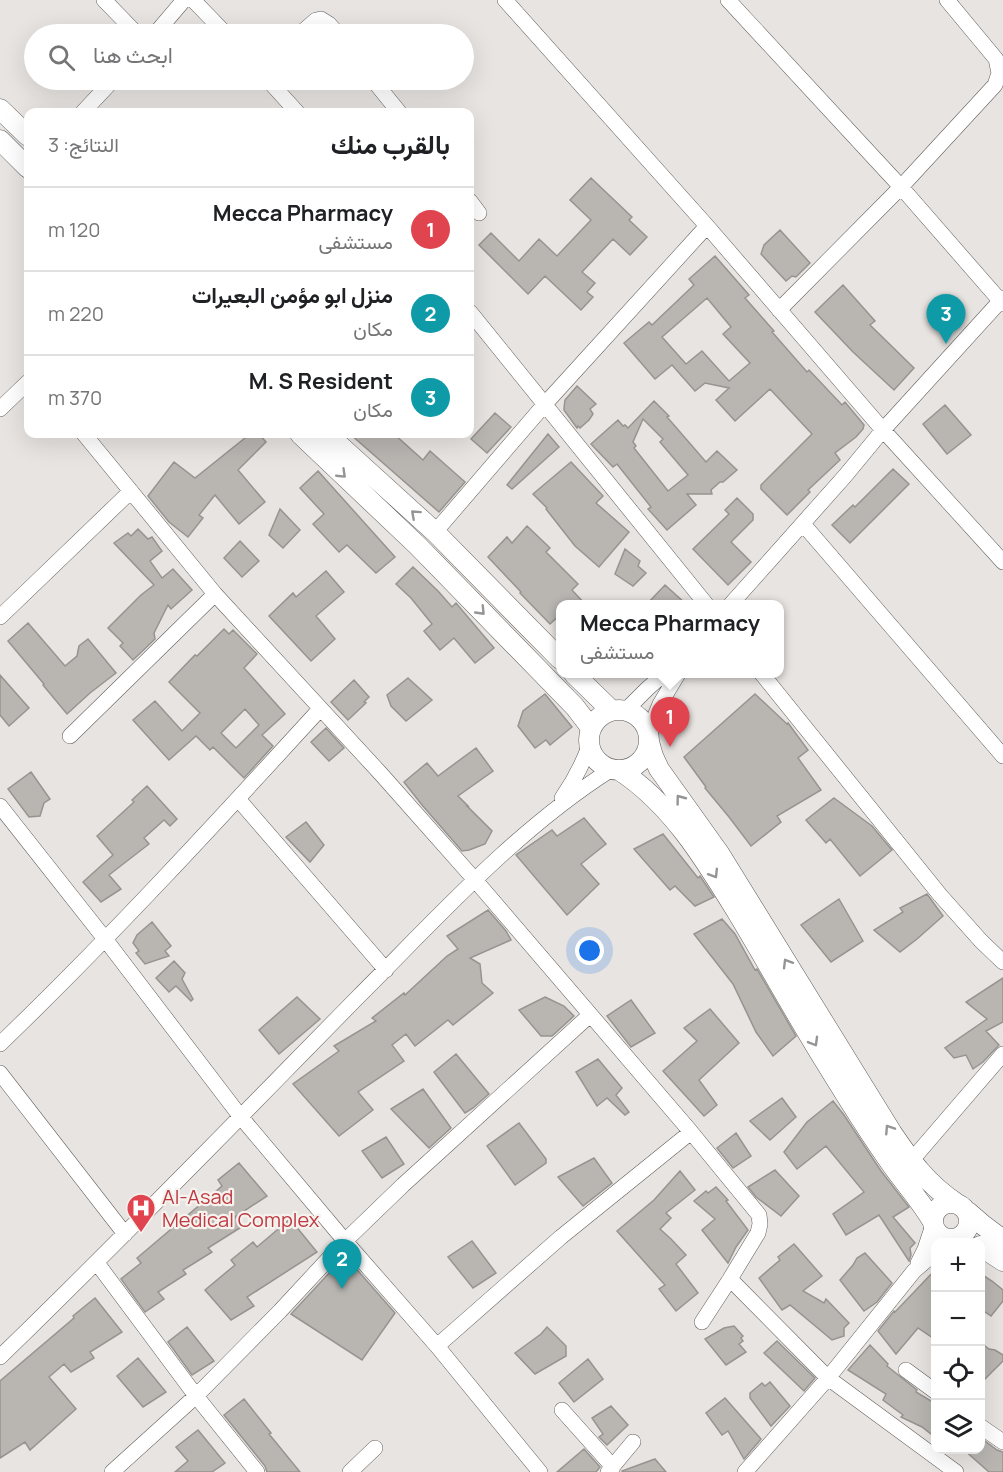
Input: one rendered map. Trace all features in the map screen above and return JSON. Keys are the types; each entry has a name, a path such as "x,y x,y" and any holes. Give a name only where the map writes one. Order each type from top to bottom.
{"main road":[{"path":"11,121 24,132"},
{"path":"0,140 14,161"},
{"path":"304,438 418,546 575,707 590,737 592,754 597,761 615,769 642,787 678,825 706,862 865,1126 919,1200 940,1235 945,1238"},
{"path":"331,438 435,532 556,654"},
{"path":"578,678 619,710 636,714 644,722 659,770 719,853 911,1161 932,1184 1003,1239"},
{"path":"575,707 586,705 590,701 591,690"},
{"path":"590,737 596,720 603,714 619,710"},
{"path":"615,769 628,768 636,764 647,750 649,737"},
{"path":"642,787 650,776 659,770"},
{"path":"933,1224 934,1215 942,1204 949,1202 962,1207 970,1223 961,1238"},
{"path":"985,1249 1003,1261"}],"street":[{"path":"104,0 127,24"},
{"path":"163,24 184,0"},
{"path":"193,0 216,24"},
{"path":"505,0 707,226 883,430 1003,562"},
{"path":"728,0 902,187 1002,301 883,430 735,600"},
{"path":"779,310 902,187 995,85 999,73 996,59 947,0"},
{"path":"311,24 321,18 329,24"},
{"path":"87,108 104,90"},
{"path":"277,90 293,108"},
{"path":"381,90 396,108"},
{"path":"435,532 544,404 707,226"},
{"path":"474,317 703,600"},
{"path":"0,409 24,386"},
{"path":"87,438 215,594 475,880 691,1132 759,1215 758,1233 702,1322"},
{"path":"0,617 130,491"},
{"path":"803,524 1003,756"},
{"path":"70,736 215,594"},
{"path":"619,710 659,678"},
{"path":"649,737 660,704 676,678"},
{"path":"765,678 940,895 1003,962"},
{"path":"0,1044 105,939 320,709"},
{"path":"546,816 572,784 582,766 590,737"},
{"path":"0,1357 97,1263 475,880 546,816 578,791 615,769"},
{"path":"238,799 386,970"},
{"path":"0,806 240,1116 437,1346 540,1472"},
{"path":"111,1472 196,1396 345,1241 403,1185 590,1015"},
{"path":"911,1161 1002,1058"},
{"path":"0,1073 125,1234"},
{"path":"437,1346 561,1237 691,1132"},
{"path":"914,1271 925,1249 933,1224"},
{"path":"745,1472 828,1378 914,1271 931,1256"},
{"path":"97,1263 196,1396 257,1472"},
{"path":"730,1279 828,1378 956,1472"},
{"path":"906,1370 931,1388"},
{"path":"562,1410 610,1469 633,1442"},
{"path":"985,1429 1003,1442"},
{"path":"350,1472 375,1448"}],"building":[{"path":"591,178 632,217 629,220 647,237 630,255 613,239 582,272 595,283 587,292 593,297 581,310 545,276 528,294 479,245 491,233 519,261 539,239 557,256 591,220 570,200"},
{"path":"780,230 810,263 796,277 792,276 786,281 761,254 764,245"},
{"path":"715,256 749,295 745,298 807,372 809,370 842,405 845,402 864,425 856,437 835,453 840,460 808,490 810,492 787,515 761,489 761,485 812,434 770,389 735,421 716,400 729,388 705,383 695,391 672,365 655,379 624,343 649,322 652,325 694,285 689,279","holes":["707,298 731,327 723,334 750,363 729,381 702,351 686,364 662,337"]},
{"path":"843,285 875,321 870,325 914,368 894,390 815,312"},
{"path":"577,386 596,404 590,409 593,414 589,420 580,428 578,426 577,428 564,410 565,400"},
{"path":"654,401 706,462 717,451 737,470 711,490 712,494 687,494 696,505 667,530 648,509 651,507 617,464 613,467 591,444 618,420 628,428","holes":["643,419 663,439 660,442 688,475 668,491 634,448 636,446 633,442"]},
{"path":"945,405 971,435 947,454 923,424"},
{"path":"495,413 511,427 487,453 471,439"},
{"path":"548,434 559,447 512,489 507,485"},
{"path":"245,438 262,438 266,442 238,470 265,502 239,524 215,495 199,515 203,518 188,537 169,522 148,496 174,462 195,478"},
{"path":"355,438 398,438 423,460 430,451 465,482 439,512"},
{"path":"571,462 603,496 596,503 629,532 599,567 575,546 547,508 533,494"},
{"path":"893,469 909,484 850,543 832,525 853,505 855,507"},
{"path":"318,471 395,557 376,573 347,545 339,552 313,524 324,514 300,488"},
{"path":"737,498 753,514 753,520 731,542 751,562 728,585 693,549 729,514 725,510"},
{"path":"280,509 300,530 283,548 269,535"},
{"path":"527,526 550,548 546,552 578,584 572,590 581,600 556,600 556,619 550,624 488,557 507,537 512,543"},
{"path":"138,529 148,539 152,537 162,551 150,561 162,578 173,569 192,590 171,609 168,605 154,633 155,639 133,660 120,646 123,643 108,628 154,585 114,543 128,533 131,536"},
{"path":"240,541 259,561 242,577 224,558"},
{"path":"625,549 640,561 638,566 646,573 633,586 615,574"},
{"path":"413,567 452,607 456,603 494,648 475,663 454,638 440,650 424,631 432,624 396,584"},
{"path":"326,571 344,592 316,616 335,639 311,661 269,616 293,593 296,597"},
{"path":"665,585 682,600 651,600"},
{"path":"28,623 65,666 77,656 79,646 88,639 116,673 67,714 8,641"},
{"path":"224,629 229,634 233,630 257,654 244,668 285,714 262,735 273,746 244,778 213,747 210,750 196,736 169,760 133,720 155,701 182,731 200,713 169,682 195,655 197,656","holes":["245,709 259,725 236,748 221,733"]},
{"path":"0,675 29,708 9,726 0,715"},
{"path":"408,678 432,700 406,721 391,706 387,695"},
{"path":"354,680 369,697 364,702 366,703 348,720 331,702"},
{"path":"545,694 572,727 550,745 546,740 535,748 518,726 523,711"},
{"path":"755,694 788,723 808,750 798,758 821,790 777,816 781,822 751,846 705,788 684,757"},
{"path":"326,728 344,748 329,761 311,742"},
{"path":"476,748 493,771 458,796 492,831 485,844 462,851 404,782 427,763 438,776"},
{"path":"31,772 50,799 44,803 40,816 29,817 8,789"},
{"path":"147,786 177,819 170,826 164,820 144,838 149,844 109,875 121,889 101,902 83,882 113,855 97,836 134,802 132,800"},
{"path":"834,798 872,826 892,850 860,876 830,839 826,843 806,820"},
{"path":"584,818 606,844 581,864 599,884 567,915 516,855 552,830 557,836"},
{"path":"306,822 324,845 310,862 286,837"},
{"path":"663,834 698,878 700,876 714,897 695,906 675,886 670,890 634,849"},
{"path":"927,894 943,916 900,952 874,930 903,912 900,908"},
{"path":"839,899 863,941 831,962 801,925"},
{"path":"488,910 511,940 470,958 480,964 482,983 493,993 453,1025 448,1020 415,1046 406,1034 392,1045 404,1061 358,1092 373,1110 339,1136 293,1084 339,1051 334,1046 376,1021 372,1018 404,993 405,995 447,956 458,949 447,936"},
{"path":"722,919 735,934 796,1036 773,1056 756,1032 733,984 694,934"},
{"path":"152,922 171,946 165,951 169,956 145,964 136,953 139,951 133,943 137,935"},
{"path":"174,961 185,973 182,979 193,999 191,1001 176,986 169,992 156,978"},
{"path":"1003,978 1003,1022 986,1031 999,1045 973,1069 966,1055 954,1058 945,1048 987,1019 966,1002"},
{"path":"297,997 320,1019 279,1054 259,1030"},
{"path":"545,997 564,1006 574,1016 552,1036 541,1036 519,1010"},
{"path":"631,1000 655,1033 631,1047 607,1016"},
{"path":"710,1009 739,1043 699,1080 717,1105 704,1116 663,1071 697,1041 684,1028"},
{"path":"456,1054 489,1094 465,1113 434,1072"},
{"path":"598,1059 622,1088 616,1095 629,1112 625,1115 607,1098 597,1106 576,1072"},
{"path":"423,1089 451,1128 429,1148 391,1109"},
{"path":"782,1098 796,1117 770,1140 750,1121"},
{"path":"833,1101 909,1207 893,1217 915,1243 910,1248 909,1261 879,1215 846,1235 833,1214 864,1192 826,1146 797,1169 784,1152 807,1122"},
{"path":"519,1123 546,1159 546,1163 515,1185 487,1146"},
{"path":"736,1133 751,1156 733,1168 717,1148"},
{"path":"386,1137 404,1164 382,1178 362,1151"},
{"path":"594,1158 612,1183 583,1206 558,1177"},
{"path":"239,1163 267,1196 235,1217 243,1226 208,1248 212,1252 183,1270 186,1274 158,1292 164,1299 145,1312 121,1279 141,1263 137,1258 222,1186 218,1180"},
{"path":"775,1170 799,1196 781,1216 756,1197 748,1187"},
{"path":"680,1171 695,1190 666,1213 671,1218 660,1229 686,1255 676,1264 698,1293 676,1311 659,1289 665,1285 617,1231 654,1200"},
{"path":"716,1187 728,1200 726,1201 748,1230 728,1263 702,1230 715,1219 694,1201 706,1191 708,1193"},
{"path":"290,1219 317,1252 247,1297 254,1306 231,1320 205,1290 235,1265 231,1260 253,1242 257,1247"},
{"path":"472,1241 496,1273 473,1288 448,1257"},
{"path":"794,1244 822,1276 803,1291 824,1303 826,1299 849,1323 844,1328 844,1336 832,1340 790,1305 782,1310 759,1278 780,1260 778,1257"},
{"path":"865,1253 892,1283 877,1302 864,1311 840,1280 857,1258"},
{"path":"345,1256 395,1313 362,1360 291,1314"},
{"path":"931,1274 931,1337 918,1328 896,1354 878,1331"},
{"path":"985,1277 1003,1290 1003,1301 991,1316 985,1312"},
{"path":"95,1298 122,1332 90,1352 94,1358 71,1372 64,1364 49,1377 76,1409 30,1450 25,1442 0,1458 0,1381"},
{"path":"734,1326 743,1336 741,1338 743,1341 739,1344 746,1352 726,1365 705,1339 724,1328"},
{"path":"187,1327 214,1361 192,1375 168,1342"},
{"path":"547,1327 566,1346 566,1356 535,1374 515,1353"},
{"path":"777,1341 815,1378 804,1391 764,1353"},
{"path":"870,1345 888,1364 887,1366 917,1390 916,1392 931,1401 931,1434 901,1417 903,1415 883,1400 886,1394 848,1370"},
{"path":"985,1346 1003,1355 1003,1361 985,1379"},
{"path":"138,1358 166,1392 143,1407 117,1376"},
{"path":"588,1359 603,1379 574,1402 559,1383"},
{"path":"770,1382 790,1406 771,1426 750,1398 750,1393 762,1383 765,1386"},
{"path":"725,1398 761,1439 744,1459 728,1431 722,1435 706,1413"},
{"path":"244,1399 300,1472 267,1472 265,1466 224,1415"},
{"path":"611,1406 628,1425 607,1445 599,1437 603,1434 592,1418"},
{"path":"198,1430 225,1463 212,1472 175,1472 188,1461 176,1447"},
{"path":"985,1441 1003,1452 1003,1472 989,1472 969,1454 985,1454"},
{"path":"584,1449 600,1467 596,1472 557,1472"},
{"path":"655,1459 666,1472 622,1471"}],"place":[{"name":"M. S Resident","path":"946,344"},
{"name":"Mecca Pharmacy","path":"670,747"},
{"name":"Al-Asad Medical Complex","path":"141,1234"},
{"name":"منزل ابو مؤمن البعيرات","path":"342,1289"}]}
